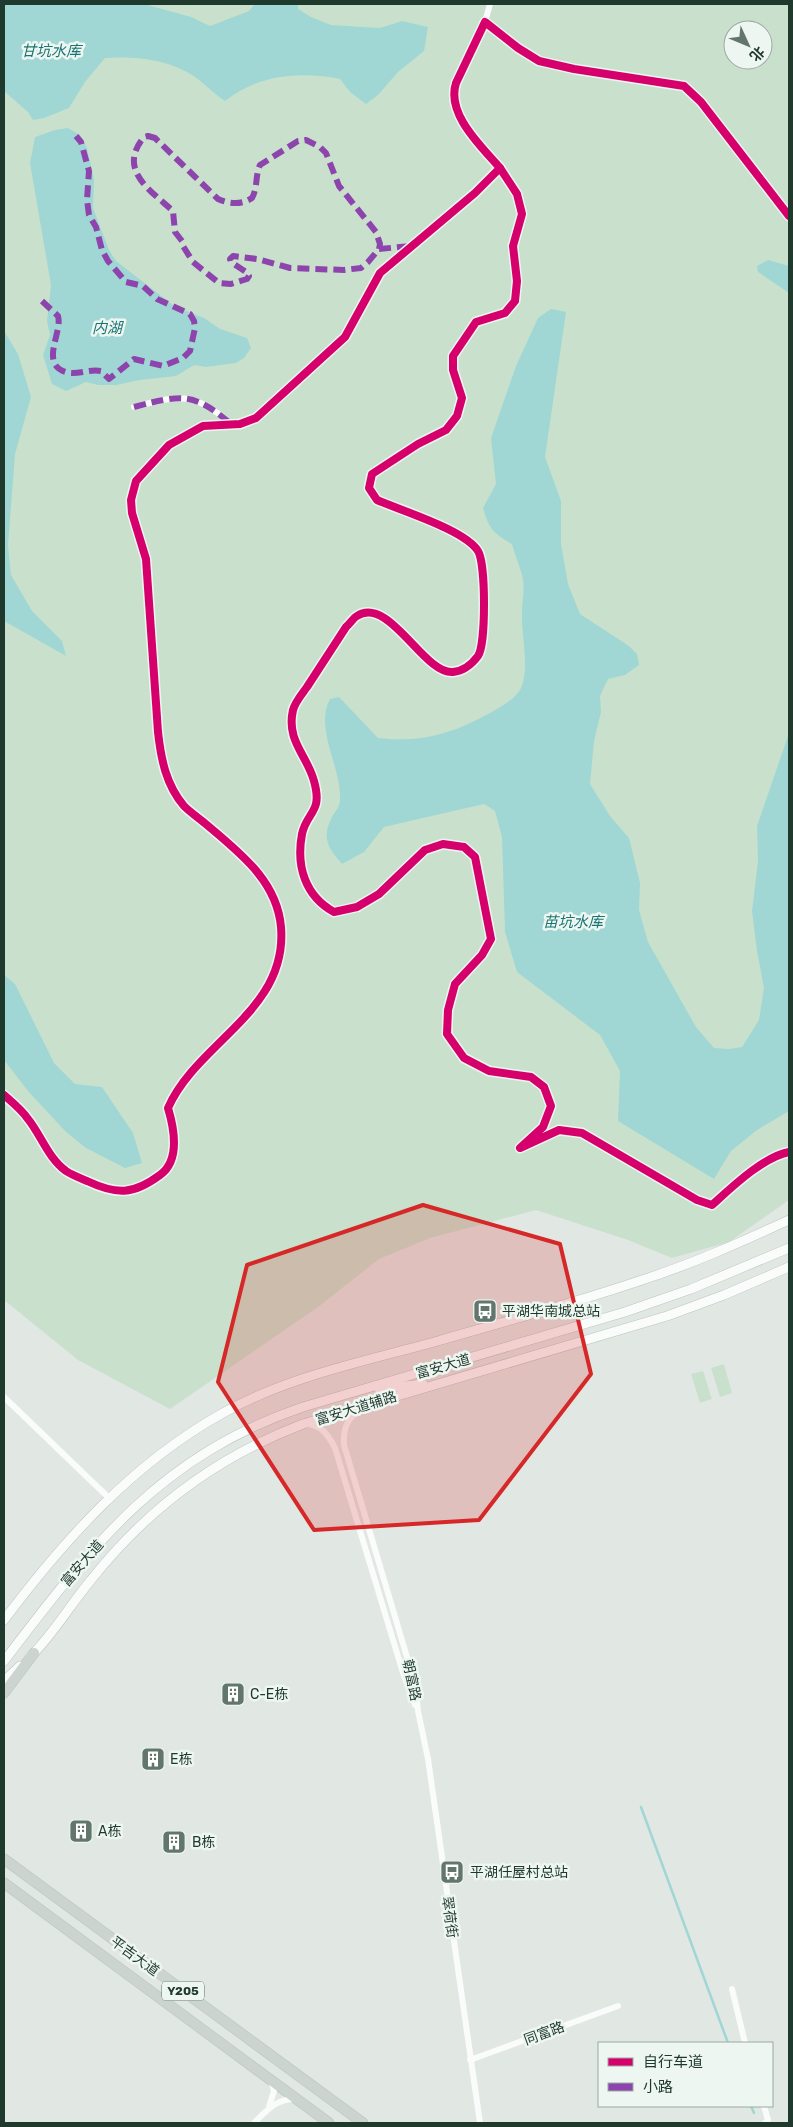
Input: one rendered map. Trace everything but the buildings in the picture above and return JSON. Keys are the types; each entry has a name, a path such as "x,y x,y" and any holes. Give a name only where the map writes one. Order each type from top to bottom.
{"main road":[{"name":"富安大道","path":"4,1620 66,1543 109,1498 150,1462 187,1436 239,1405 278,1388 644,1280 727,1248 789,1220"},
{"name":"富安大道","path":"4,1661 91,1552 132,1508 171,1476 216,1446 257,1424 303,1407 625,1312 691,1290 789,1248"},
{"name":"富安大道辅路","path":"4,1681 34,1653 101,1567 156,1511 194,1481 236,1454 303,1424 666,1316 724,1295 789,1267"},
{"path":"354,1392 446,1382"},
{"path":"4,1693 34,1653"},
{"name":"平吉大道","path":"4,1860 363,2123"},
{"name":"平吉大道","path":"4,1883 329,2123"}],"street":[{"path":"490,4 485,22 453,91 458,114 500,168 517,194 522,214 513,246 517,281 515,301 504,313 476,322 453,356 453,370 462,398 457,416 446,430 418,444 372,474 369,488 378,500 462,536 478,552 484,589 479,655 467,667 452,672 438,668 388,620 369,613 357,616 346,627 293,708 291,727 295,744 314,780 318,805 302,832 300,861 308,890 321,905 334,912 357,907 379,894 424,850 443,844 464,847 476,858 492,938 482,955 455,984 448,1010 447,1034 464,1058 489,1071 531,1077 544,1087 551,1106 549,1113 543,1127 520,1148 559,1130 582,1133 697,1200 712,1205 730,1188 756,1169 778,1154 789,1152"},
{"path":"485,22 518,48 540,61 574,69 684,86 701,102 789,216"},
{"path":"4,1095 28,1118 50,1154 66,1171 120,1192 145,1186 164,1172 174,1150 174,1126 168,1108 175,1091 265,992 278,961 282,944 276,903 266,884 249,861 184,806 168,781 160,754 146,559 132,513 131,500 136,480 169,444 203,426 240,424 256,418 345,337 380,273 475,193 500,168"},
{"path":"134,407 166,398 183,397 200,402 216,411 231,424"},
{"path":"4,1397 109,1498"},
{"name":"朝富路","path":"364,1406 348,1420 345,1428 344,1446 412,1671 418,1711"},
{"name":"朝富路","path":"303,1424 309,1424 321,1429 327,1434 335,1448 403,1673 418,1711"},
{"name":"翠荷街","path":"418,1711 428,1759 480,2123"},
{"path":"732,1989 744,2042"},
{"name":"同富路","path":"470,2060 618,2006"},
{"path":"268,2108 274,2090 270,2080"},
{"path":"254,2123 268,2108 286,2100 297,2099"},
{"path":"764,2107 768,2120 765,2123"}],"highlighted area":[{"path":"423,1205 560,1244 591,1374 479,1520 314,1530 218,1382 247,1265"}],"green space":[{"path":"4,4 789,4 789,1200 729,1242 672,1258 628,1240 536,1210 430,1238 379,1259 318,1307 170,1409 78,1360 4,1300"},
{"path":"724,1364 732,1393 720,1397 711,1368"},
{"path":"703,1371 712,1399 700,1403 691,1374"}],"water":[{"name":"甘坑水库","path":"4,4 144,4 191,17 210,26 249,11 255,4 298,4 298,9 311,17 331,25 380,28 402,21 428,27 424,51 398,72 378,95 366,104 350,92 340,79 310,75 280,77 251,85 225,101 195,77 174,66 140,58 105,58 85,82 69,108 44,118 33,120 28,112 4,91"},
{"name":"内湖","path":"68,128 80,135 87,148 94,179 93,208 109,250 116,261 174,306 204,318 220,329 247,338 251,348 244,358 236,363 206,367 194,365 176,376 116,385 98,385 86,382 66,391 52,384 43,355 50,335 47,321 51,285 30,163 35,137"},
{"path":"768,260 789,266 789,293 758,272 757,266"},
{"name":"苗坑水库","path":"551,309 566,312 545,457 561,501 561,544 568,584 580,614 629,646 637,654 639,665 625,675 608,679 600,696 601,712 594,741 590,784 610,816 629,838 640,883 639,910 648,942 696,1027 714,1048 729,1049 742,1047 759,1020 764,988 752,911 758,861 757,826 789,733 789,1111 757,1130 731,1151 714,1179 618,1121 620,1071 600,1035 517,972 505,932 502,837 495,811 484,804 384,827 364,852 342,864 330,848 327,837 329,824 340,800 337,775 325,723 326,710 330,699 339,697 378,738 408,739 436,735 463,726 502,706 520,690 525,674 522,613 523,580 512,544 493,530 487,521 483,508 496,484 491,438 516,366 538,318"},
{"path":"4,331 18,354 31,397 15,454 8,545 11,575 32,611 62,641 66,656 4,621"},
{"path":"4,975 15,984 54,1063 75,1084 102,1087 133,1133 142,1163 125,1168 86,1148 65,1131 28,1091 4,1060"}],"waterway":[{"path":"641,1807 728,2042"},
{"path":"751,2107 754,2113"}],"marked path":[{"path":"42,301 58,316 59,323 53,357 55,364 60,370 70,373 101,371 109,379 134,359 163,366 183,358 190,351 195,328 190,314 157,299 143,286 126,282 108,261 102,250 96,227 89,215 87,200 89,171 81,142 76,136"},
{"path":"148,136 155,138 218,199 235,203 244,202 252,198 260,165 298,141 306,140 320,147 326,153 339,186 376,232 380,244 379,249 361,268 344,270 290,268 257,259 233,256 230,259 231,262 249,276 247,279 231,284 219,283 193,262 175,232 173,211 147,187 135,169 134,160 137,149 144,137 148,136"},
{"path":"379,249 411,246"},
{"path":"134,407 175,398 186,399 206,406 231,424"}],"cycle path":[{"path":"4,1095 26,1116 54,1160 66,1171 98,1186 116,1191 125,1191 141,1186 160,1175 167,1169 171,1161 174,1134 168,1108 181,1085 256,1004 270,981 279,956 281,927 278,911 272,896 265,882 244,857 184,806 173,789 165,771 158,732 146,559 132,513 131,500 136,481 169,445 203,426 240,424 256,418 345,337 380,273 475,193 500,168 467,129 456,106 454,95 456,83 485,22 518,48 539,61 574,69 684,86 701,102 789,216"},
{"path":"500,168 517,194 522,214 513,246 517,281 515,301 505,313 476,322 453,356 453,370 462,398 457,416 446,430 418,444 372,474 369,488 377,500 447,529 471,543 478,551 481,559 484,587 484,621 481,649 478,656 464,669 453,672 442,670 430,662 394,625 381,616 369,612 357,616 346,627 293,710 292,731 311,772 317,800 302,834 300,846 302,869 305,879 316,898 334,912 357,907 379,894 425,850 443,844 464,847 475,857 491,939 482,955 455,984 448,1010 447,1034 464,1058 489,1071 531,1077 544,1087 551,1106 543,1127 520,1148 559,1130 582,1133 697,1200 712,1205 758,1166 789,1152"}],"place":[{"name":"平湖华南城总站","path":"485,1311"},
{"name":"C-E栋","path":"233,1694"},
{"name":"E栋","path":"153,1759"},
{"name":"A栋","path":"81,1831"},
{"name":"B栋","path":"174,1842"},
{"name":"平湖任屋村总站","path":"452,1872"}]}
